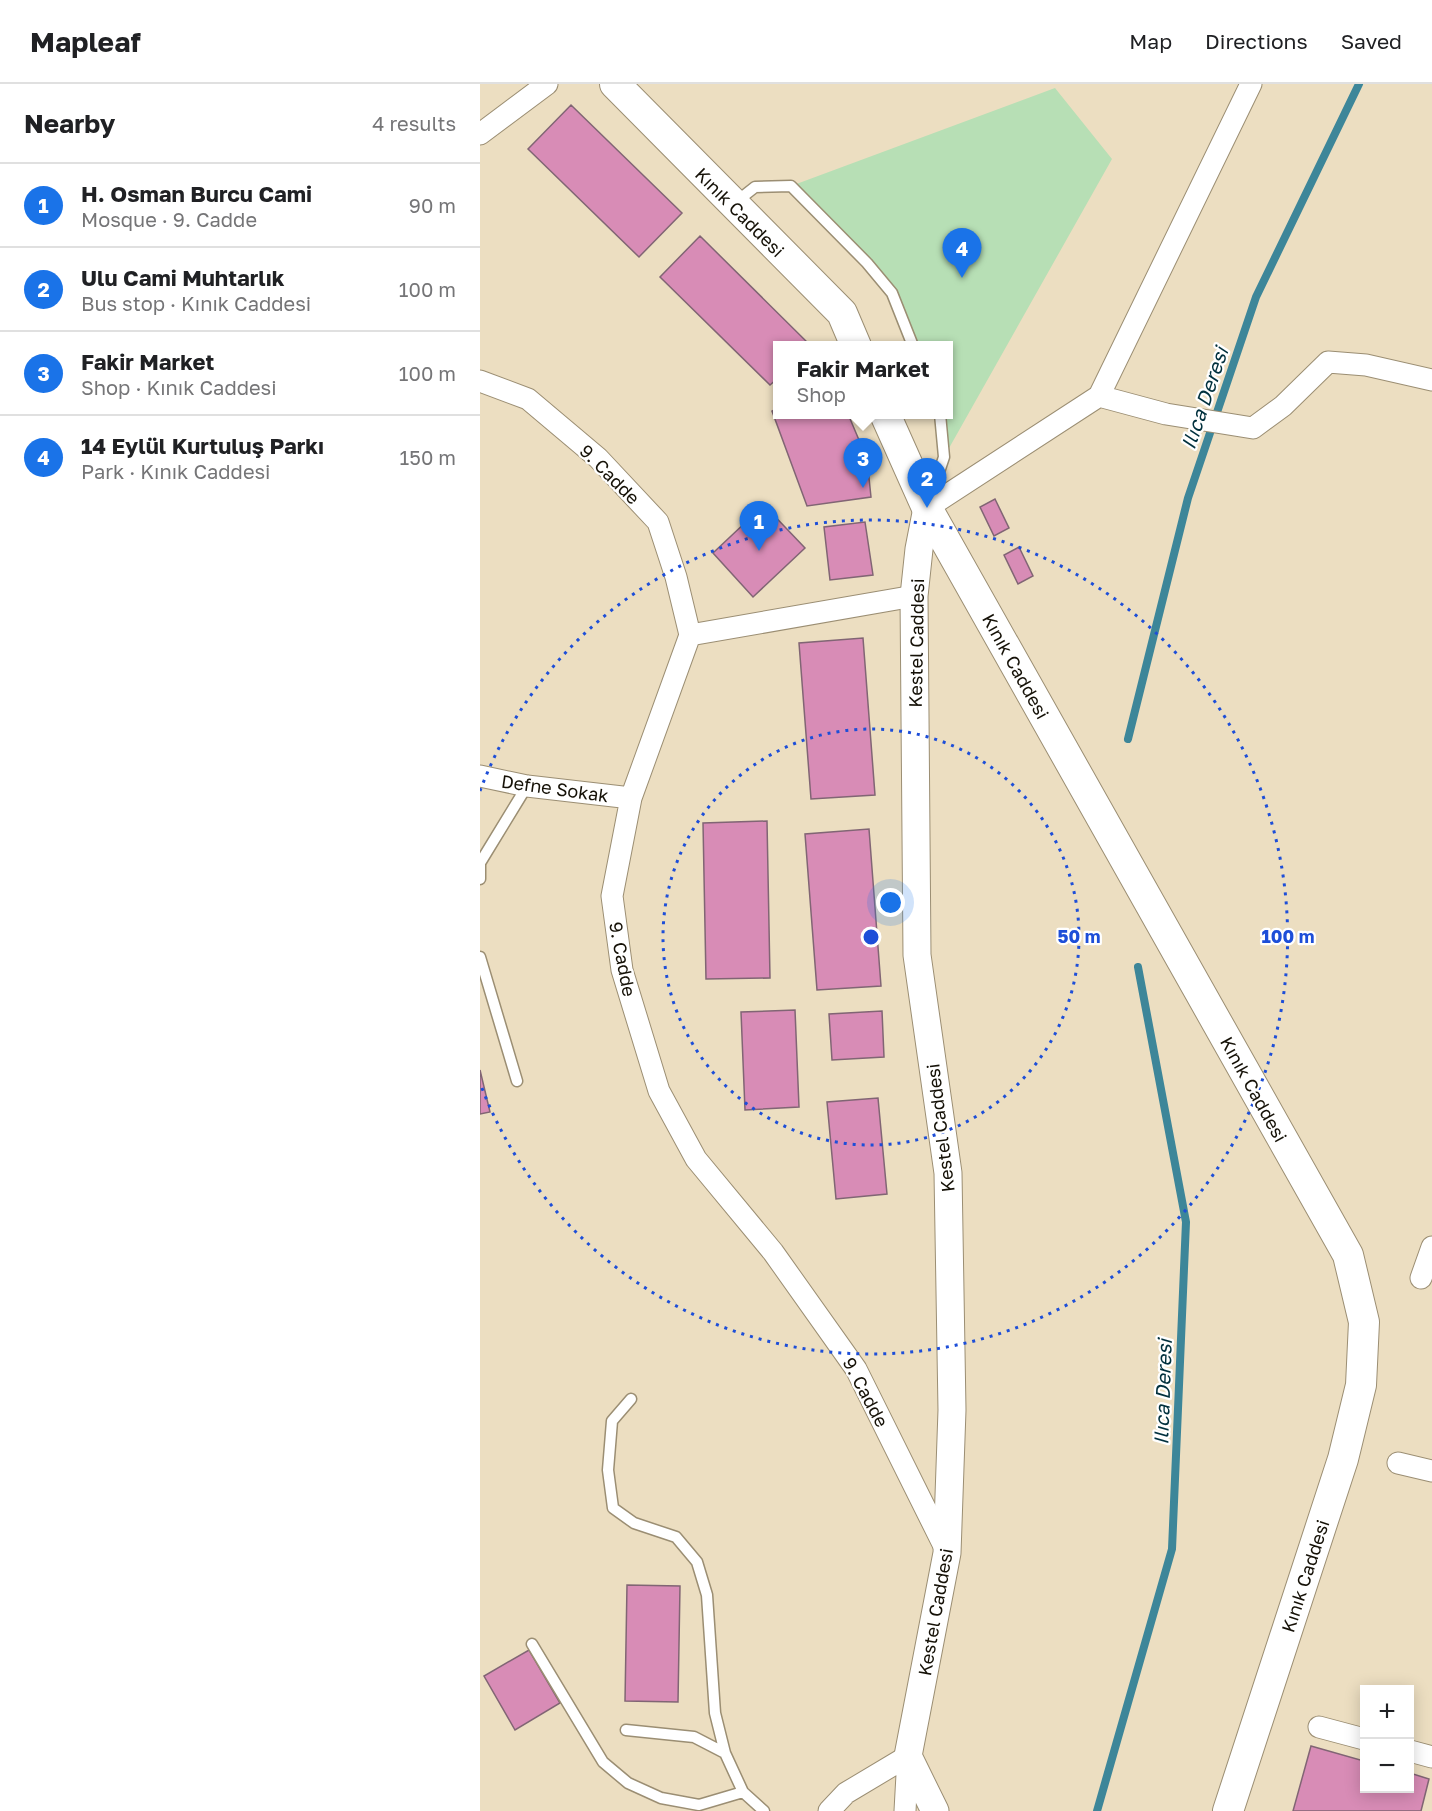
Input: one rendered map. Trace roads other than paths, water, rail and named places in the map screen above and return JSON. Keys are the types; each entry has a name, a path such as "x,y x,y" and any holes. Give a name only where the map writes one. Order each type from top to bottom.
{"main road":[{"name":"Kınık Caddesi","path":"615,84 732,205 842,313 854,341"},
{"name":"Kınık Caddesi","path":"887,419 927,508 946,543 1348,1255 1364,1322 1361,1385 1343,1458 1228,1811"}],"street":[{"path":"480,134 547,84"},
{"path":"927,508 1099,396 1251,84"},
{"path":"1099,396 1166,414 1253,428 1283,406 1328,362 1366,365 1432,380"},
{"name":"9. Cadde","path":"480,381 528,399 598,458 658,522 676,577 690,635 631,798 612,896 622,970 659,1091 696,1159 773,1252 856,1369 947,1553"},
{"name":"Kestel Caddesi","path":"908,1756 947,1553 951,1410 948,1173 917,955 914,596 919,549 927,508"},
{"path":"690,635 914,596"},
{"name":"Defne Sokak","path":"480,776 527,786 631,798"},
{"path":"1420,1278 1432,1247"},
{"path":"1398,1462 1432,1471"},
{"path":"1319,1727 1360,1738"},
{"path":"1414,1752 1432,1757"},
{"path":"829,1811 846,1793 908,1756"},
{"path":"905,1811 908,1756"},
{"path":"908,1756 936,1811"}],"lane":[{"path":"732,205 755,188 791,186 867,263 891,293 911,341"},
{"path":"927,508 944,457 940,419"},
{"path":"480,879 480,863 527,786"},
{"path":"480,957 517,1081"},
{"path":"631,1399 612,1421 608,1470 613,1508 634,1523 676,1537 697,1562 707,1595 715,1713 725,1753 743,1792 764,1811"},
{"path":"532,1644 603,1762 627,1783 660,1798 699,1804"},
{"path":"626,1730 694,1737 725,1753"},
{"path":"687,1811 699,1804 743,1792"}],"waterway":[{"name":"Ilıca Deresi","path":"1128,739 1188,498 1256,297 1359,84"},
{"name":"Ilıca Deresi","path":"1097,1811 1172,1549 1186,1222 1138,967"}],"place":[{"name":"14 Eylül Kurtuluş Parkı","path":"962,278"},
{"name":"Fakir Market","path":"863,488"},
{"name":"Ulu Cami Muhtarlık","path":"927,508"},
{"name":"H. Osman Burcu Cami","path":"759,551"}]}
